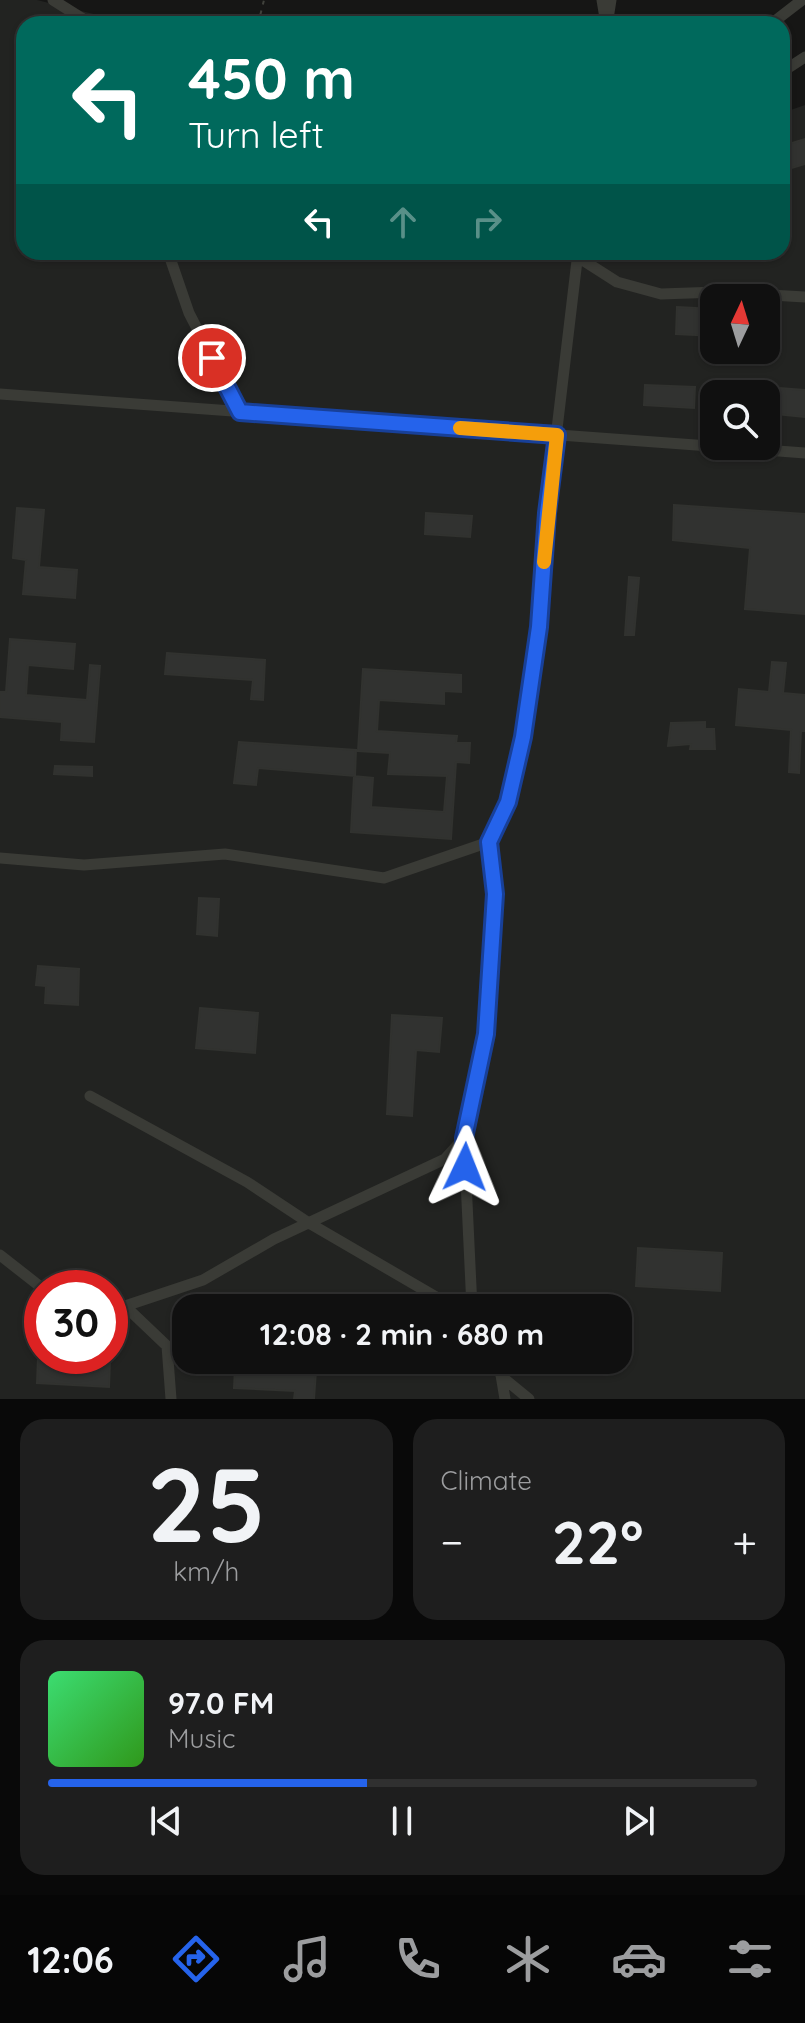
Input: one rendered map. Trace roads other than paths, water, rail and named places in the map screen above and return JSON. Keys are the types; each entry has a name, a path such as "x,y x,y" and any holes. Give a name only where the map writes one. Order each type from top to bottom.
{"street":[{"path":"53,0 78,16"},
{"path":"781,16 802,0"},
{"path":"64,8 69,16"},
{"path":"171,260 189,313 240,412"},
{"path":"471,1294 464,1138 486,1034 495,894 489,842 508,802 523,737 539,627 547,513 577,260"},
{"path":"585,260 617,282 661,294 718,292 805,297"},
{"path":"0,394 805,453"},
{"path":"0,858 84,865 225,854 384,878 489,842"},
{"path":"90,1096 247,1182 309,1223 431,1294"},
{"path":"128,1305 203,1280 309,1223 445,1159 464,1138"},
{"path":"0,1255 24,1274"},
{"path":"128,1309 167,1346 171,1399"},
{"path":"501,1375 505,1399"},
{"path":"501,1375 529,1399"}]}
